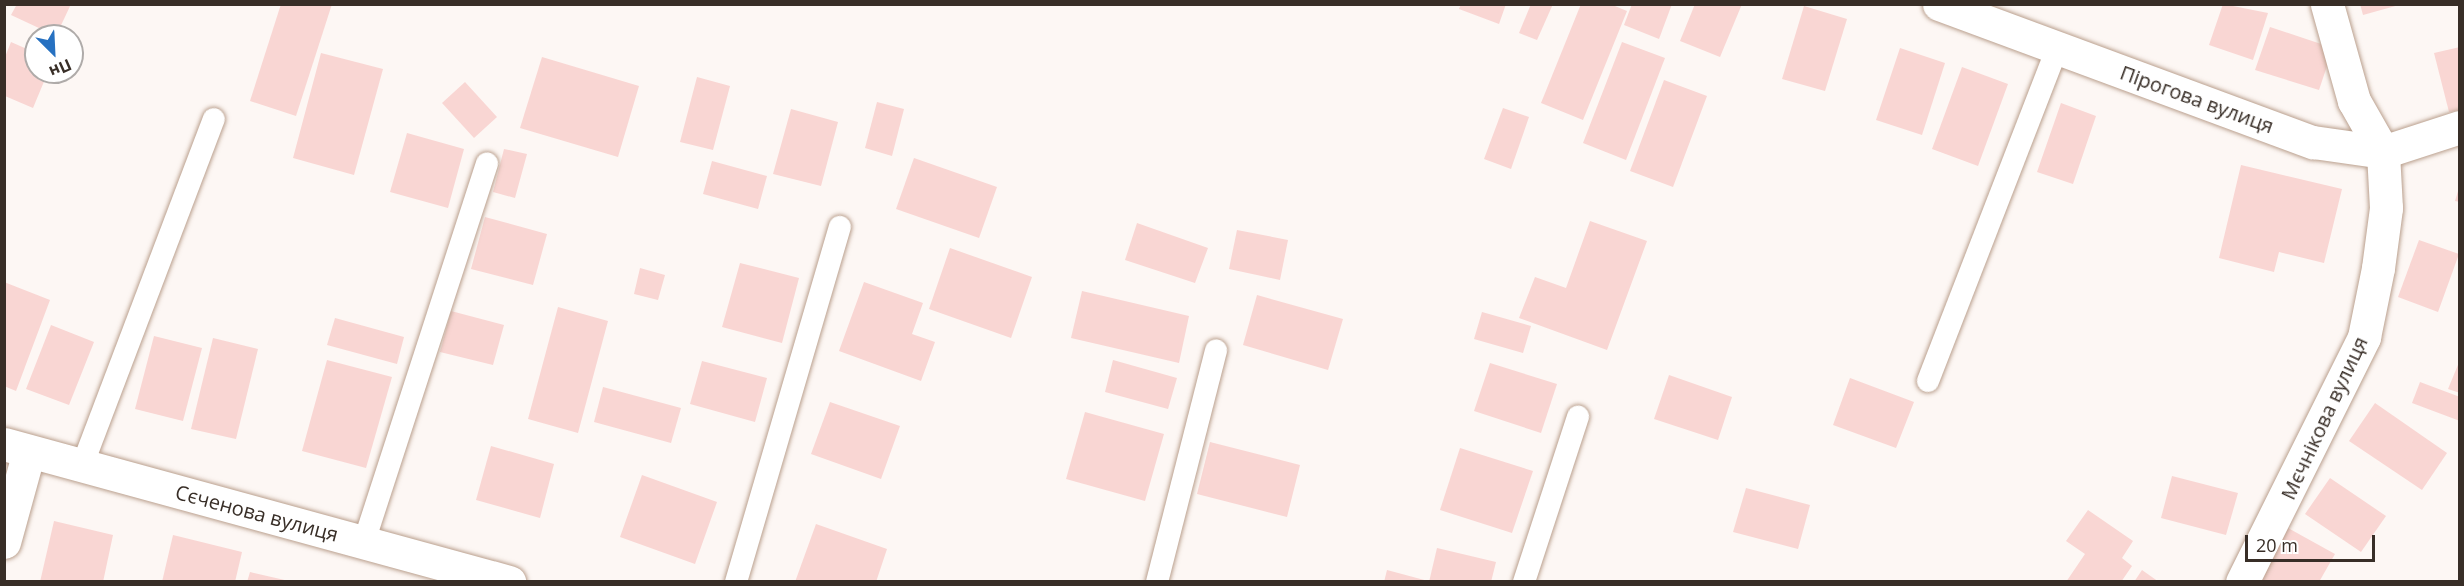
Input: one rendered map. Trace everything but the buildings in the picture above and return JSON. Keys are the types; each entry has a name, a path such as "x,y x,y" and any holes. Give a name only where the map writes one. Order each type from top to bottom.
{"street":[{"name":"Пірогова вулиця","path":"1939,4 2313,142 2383,152 2460,127"},
{"name":"Мєчнікова вулиця","path":"2242,582 2364,337 2386,208 2383,152 2355,101 2327,4"},
{"name":"Сєченова вулиця","path":"16,447 509,582"},
{"path":"4,542 16,447"}],"lane":[{"path":"1928,381 2057,48"},
{"path":"82,466 214,119"},
{"path":"364,542 487,164"},
{"path":"736,582 840,227"},
{"path":"1157,582 1216,350"},
{"path":"1524,582 1578,417"}]}
